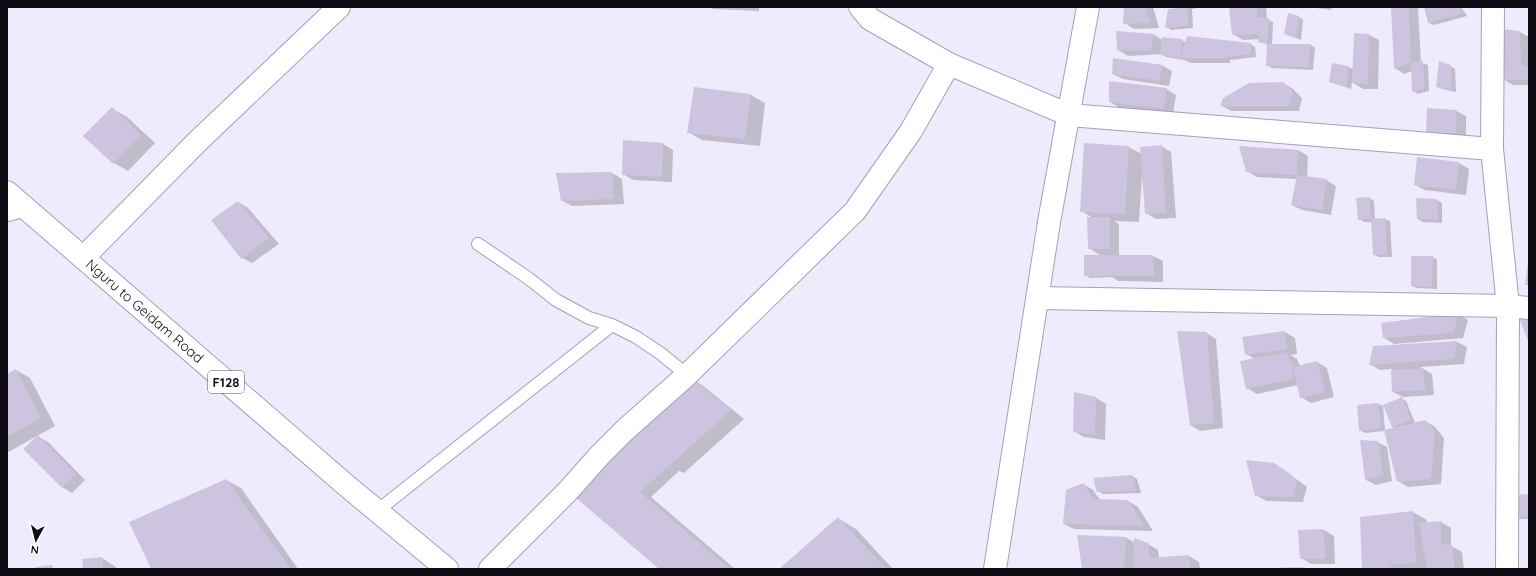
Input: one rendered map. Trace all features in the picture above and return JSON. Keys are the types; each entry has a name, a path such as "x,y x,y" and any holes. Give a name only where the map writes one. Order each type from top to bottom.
{"street":[{"path":"83,258 198,142 339,7"},
{"path":"860,7 870,19 949,64 1069,115 1492,149"},
{"path":"995,569 1037,298 1088,7"},
{"path":"1494,7 1492,149 1508,306 1506,569"},
{"path":"490,569 568,492 599,456 626,429 687,375 855,211 911,131 949,64"},
{"name":"Nguru to Geidam Road","path":"12,203 83,258 377,511 448,569"},
{"path":"1037,298 1508,306 1529,308"}],"lane":[{"path":"478,244 528,278 556,300 589,318 612,325 660,353 687,375"},
{"path":"377,511 612,325"}],"building":[{"path":"1124,7 1145,7 1150,23 1123,24"},
{"path":"1187,7 1189,26 1165,28 1168,9"},
{"path":"1229,7 1257,7 1258,17 1269,18 1267,44 1258,42 1258,34 1232,35"},
{"path":"1391,7 1409,7 1411,62 1394,69"},
{"path":"1424,7 1459,7 1463,13 1428,23"},
{"path":"1288,13 1299,16 1296,38 1284,34"},
{"path":"1500,29 1520,31 1521,64 1529,68 1529,80 1502,80"},
{"path":"1116,31 1154,34 1151,51 1117,50"},
{"path":"1354,33 1369,34 1368,84 1352,83"},
{"path":"1187,36 1251,43 1251,54 1220,58 1180,58"},
{"path":"1162,37 1182,39 1180,58 1160,55"},
{"path":"1267,44 1311,44 1308,67 1266,66"},
{"path":"1113,58 1163,65 1159,81 1112,74"},
{"path":"1423,61 1425,88 1412,92 1411,62"},
{"path":"1439,61 1451,65 1452,90 1436,87"},
{"path":"1332,63 1349,66 1346,87 1329,82"},
{"path":"1109,81 1167,88 1163,109 1109,102"},
{"path":"1283,82 1293,92 1289,106 1220,106 1223,98 1249,83"},
{"path":"694,87 751,94 745,139 687,133"},
{"path":"112,107 141,135 113,164 83,136"},
{"path":"1427,108 1457,110 1456,133 1426,133"},
{"path":"623,140 663,143 662,177 622,175"},
{"path":"1084,143 1129,146 1125,214 1080,212"},
{"path":"1162,145 1166,213 1145,214 1140,147"},
{"path":"1239,146 1298,150 1297,175 1246,172"},
{"path":"1417,157 1459,162 1456,190 1414,185"},
{"path":"612,172 614,199 561,201 556,173"},
{"path":"1297,175 1327,179 1322,210 1291,205"},
{"path":"1369,197 1371,219 1358,220 1356,198"},
{"path":"1416,198 1437,199 1438,220 1417,219"},
{"path":"238,201 269,238 241,259 211,220"},
{"path":"1087,217 1110,217 1110,249 1088,249"},
{"path":"1385,218 1387,255 1373,255 1371,219"},
{"path":"1084,255 1153,255 1154,276 1084,276"},
{"path":"1411,256 1433,256 1432,287 1411,286"},
{"path":"1528,262 1529,285 1525,285"},
{"path":"1459,313 1453,333 1383,338 1381,323"},
{"path":"1519,318 1529,318 1529,343"},
{"path":"1177,331 1207,332 1214,423 1190,425"},
{"path":"1285,331 1287,349 1245,355 1242,337"},
{"path":"1457,341 1454,359 1369,365 1373,346"},
{"path":"1287,352 1293,367 1292,379 1246,389 1240,361"},
{"path":"1317,361 1325,392 1300,398 1293,367"},
{"path":"1423,368 1425,390 1392,392 1391,370"},
{"path":"16,369 41,418 7,437 7,374"},
{"path":"687,375 731,410 640,492 730,569 659,569 568,491"},
{"path":"1074,392 1096,397 1095,435 1073,432"},
{"path":"1402,397 1411,420 1392,427 1383,405"},
{"path":"1378,403 1381,428 1359,431 1357,405"},
{"path":"1425,420 1435,431 1431,479 1397,482 1384,430"},
{"path":"38,435 76,474 62,488 23,449"},
{"path":"1360,440 1378,441 1383,475 1365,480"},
{"path":"1246,460 1274,463 1289,473 1297,481 1293,497 1255,496"},
{"path":"1132,475 1136,491 1097,492 1093,478"},
{"path":"226,479 291,569 151,569 129,522"},
{"path":"1083,483 1094,499 1128,500 1144,526 1063,524 1066,490"},
{"path":"1529,494 1529,517 1515,517 1513,495"},
{"path":"1413,511 1416,562 1391,565 1390,569 1362,569 1360,517"},
{"path":"838,517 886,569 779,569"},
{"path":"1441,521 1441,544 1452,545 1455,569 1427,568 1419,523"},
{"path":"1324,529 1325,559 1300,559 1298,530"},
{"path":"1077,535 1127,537 1124,569 1082,569"},
{"path":"1134,538 1148,543 1150,558 1189,555 1191,569 1133,569"},
{"path":"102,557 103,569 83,569 82,559"},
{"path":"52,565 53,569 35,569 35,567"},
{"path":"1303,567 1303,569 1271,569 1271,568"}]}
